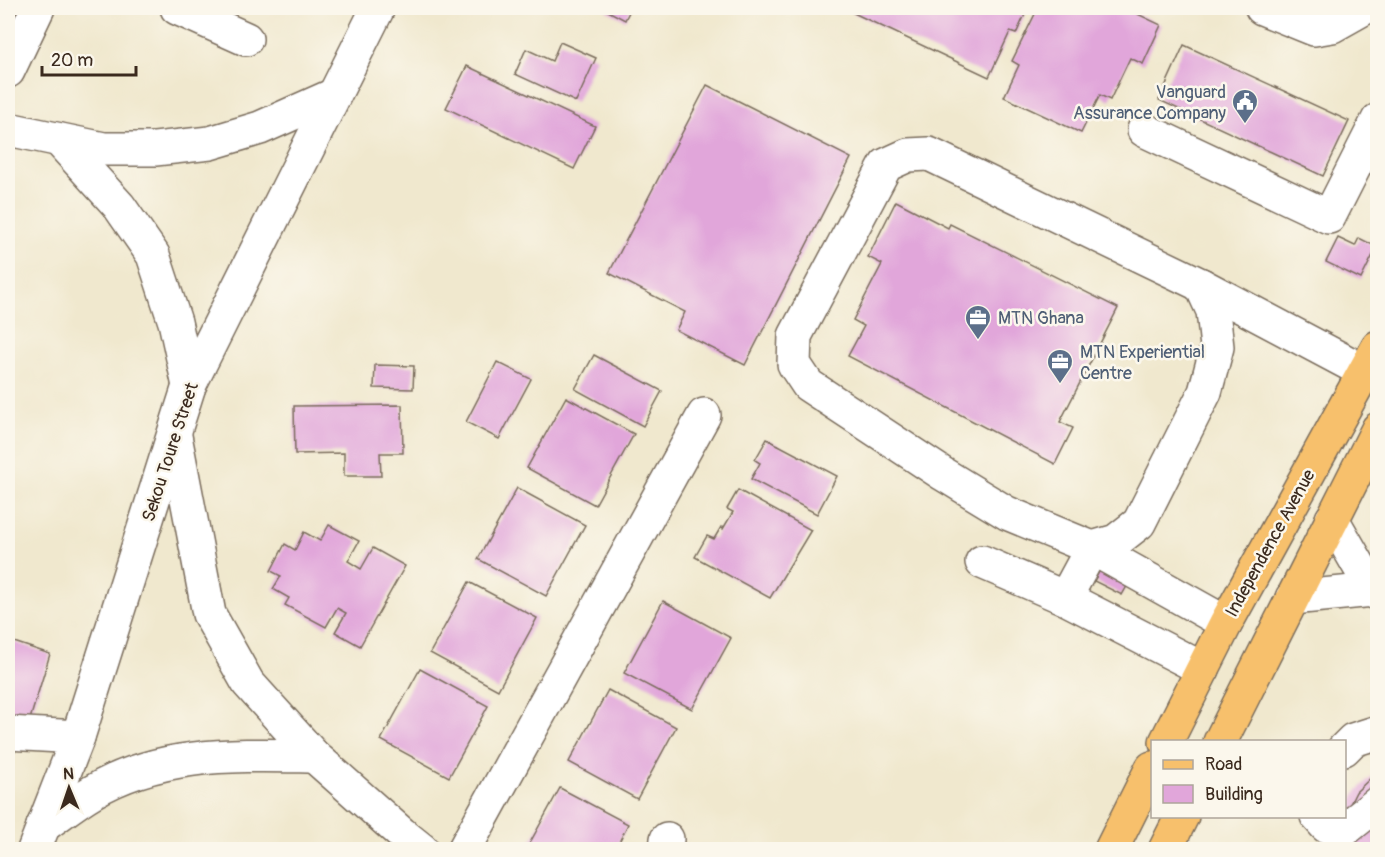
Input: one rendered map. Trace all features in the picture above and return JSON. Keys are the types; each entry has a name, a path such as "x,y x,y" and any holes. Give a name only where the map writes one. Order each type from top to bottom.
{"main road":[{"name":"Independence Avenue","path":"1167,740 1226,623 1371,359"},
{"path":"1221,740 1377,429"},
{"path":"1111,849 1151,770"},
{"path":"1165,849 1181,818"}],"street":[{"path":"8,71 38,8"},
{"path":"177,8 246,39"},
{"name":"Sekou Toure Street","path":"38,838 78,737 189,387 378,8"},
{"path":"1262,8 1314,29 1332,26 1364,8"},
{"path":"8,129 104,149 155,149 210,143 260,128 334,95"},
{"path":"1144,130 1329,217 1377,120"},
{"path":"59,140 119,206 153,255 175,322 189,387"},
{"path":"1226,623 1092,548 1006,513 808,385 794,364 795,336 886,165 909,155 929,154 1201,285 1371,359"},
{"path":"1065,598 1092,548 1116,541 1139,522 1205,392 1216,347 1213,311 1201,285"},
{"path":"464,849 704,415"},
{"path":"174,431 208,614 248,683 314,756 422,849"},
{"path":"1292,598 1375,592 1332,519"},
{"path":"982,562 1065,598 1203,669"},
{"path":"1138,634 1159,587"},
{"path":"1346,747 1353,740 1377,732"},
{"path":"8,733 78,737"},
{"path":"38,838 92,791 135,772 182,759 234,755 314,756"},
{"path":"1319,818 1326,826 1343,831 1377,803"}],"building":[{"path":"607,8 631,8 625,20 606,10"},
{"path":"843,8 1028,8 1016,34 1010,32 989,77"},
{"path":"1047,8 1125,8 1161,25 1143,64 1130,58 1110,100 1100,95 1081,133 1004,97 1019,65 1012,61 1037,10 1044,13"},
{"path":"560,42 596,58 576,102 515,74 526,49 552,61"},
{"path":"1184,45 1349,121 1323,176 1159,100"},
{"path":"467,66 595,126 574,169 446,108"},
{"path":"707,85 851,158 745,365 676,330 685,312 609,273"},
{"name":"MTN Ghana","path":"896,201 948,228 950,224 1118,308 1060,422 1073,428 1055,464 848,356 864,326 853,320 882,264 868,257"},
{"path":"1338,238 1355,246 1359,238 1377,247 1361,279 1326,262"},
{"path":"594,355 662,391 643,426 575,389"},
{"path":"497,362 531,379 499,439 466,422"},
{"path":"375,365 414,366 413,389 374,388"},
{"path":"566,397 634,434 595,505 527,468"},
{"path":"402,405 403,453 380,453 381,476 344,476 344,453 295,454 294,406"},
{"path":"767,439 837,476 817,514 751,479 760,463 755,460"},
{"path":"517,488 585,525 546,596 478,559"},
{"path":"738,490 811,530 770,598 695,557 707,536 714,539 721,527 723,529 733,512 727,509"},
{"path":"329,525 359,541 348,561 361,569 373,548 405,566 360,646 335,632 346,613 337,608 326,627 285,605 289,598 273,589 281,576 271,571 285,544 295,550 304,532 320,541"},
{"path":"1104,563 1132,577 1122,595 1094,581"},
{"path":"469,582 537,618 498,690 430,653"},
{"path":"663,601 731,638 692,709 624,673"},
{"path":"8,640 50,654 27,729 8,723"},
{"path":"420,669 488,706 449,777 381,740"},
{"path":"608,690 676,727 637,799 569,762"},
{"path":"1378,771 1378,850 1336,850 1340,824 1343,818 1346,818 1346,812 1356,792"},
{"path":"560,788 628,824 615,850 526,850"}],"place":[{"name":"Vanguard Assurance Company","path":"1245,125"},
{"name":"MTN Ghana","path":"978,341"},
{"name":"MTN Experiential Centre","path":"1060,385"}]}
